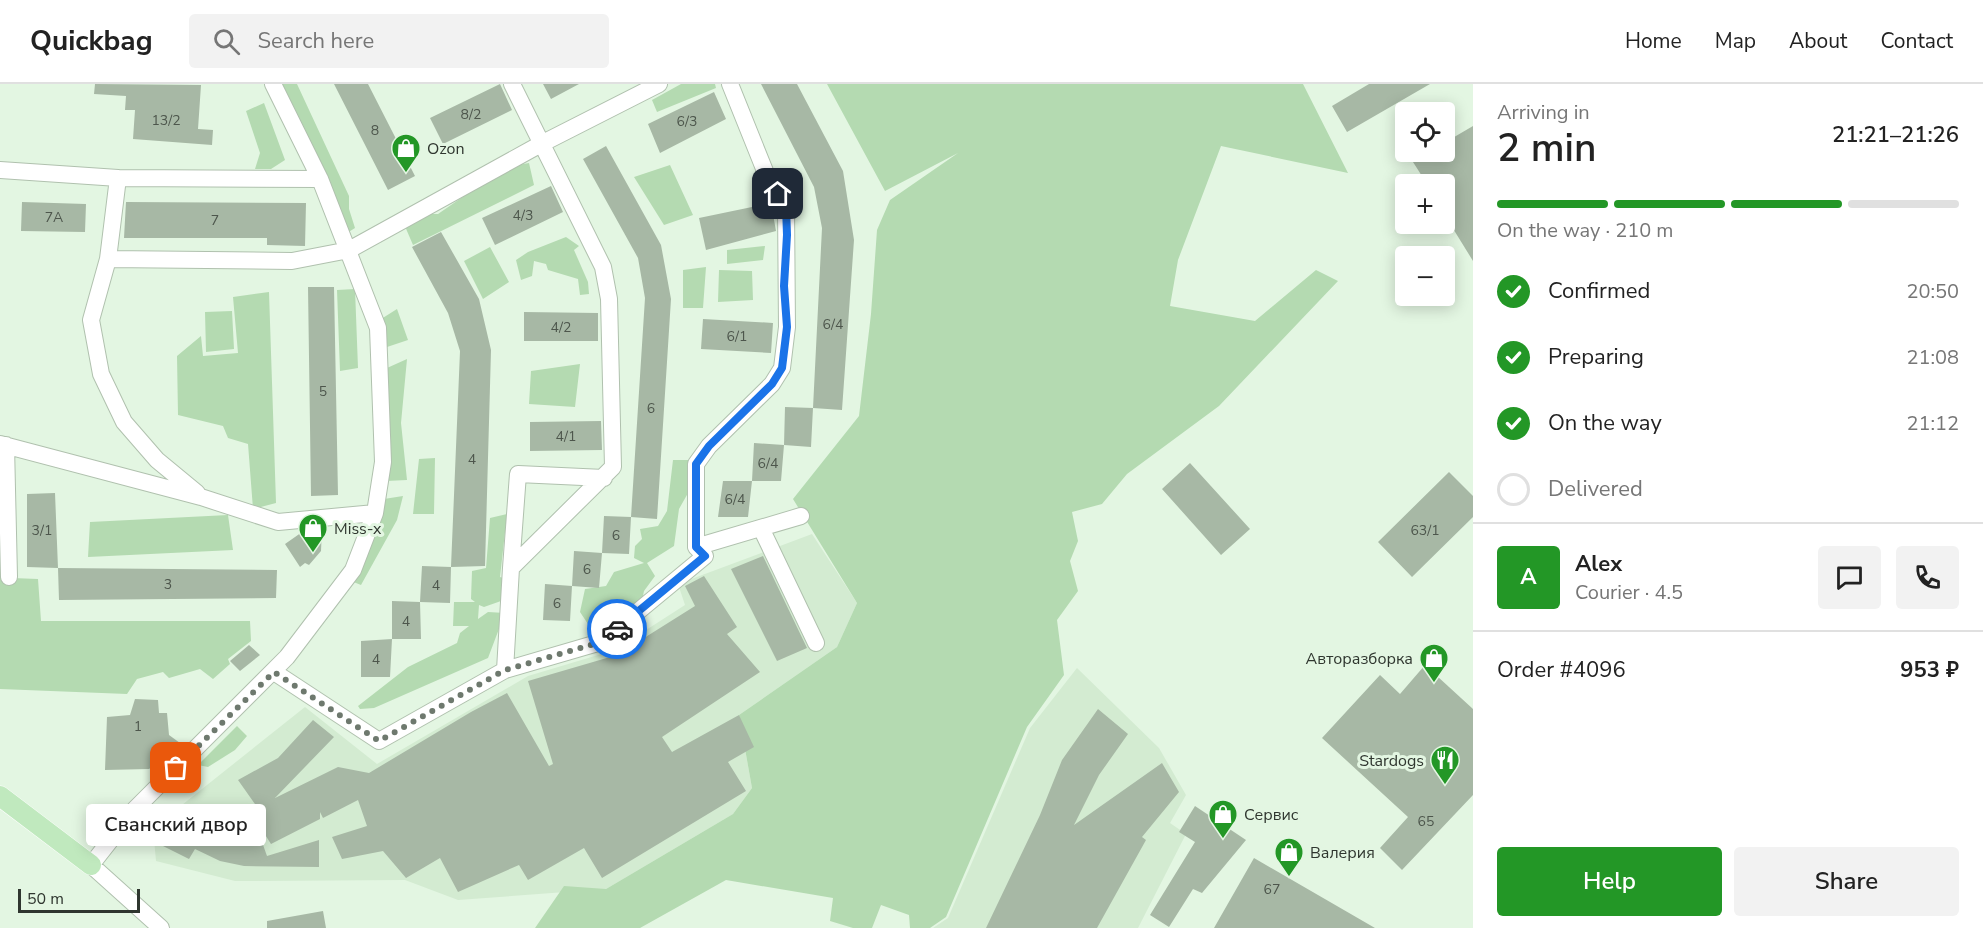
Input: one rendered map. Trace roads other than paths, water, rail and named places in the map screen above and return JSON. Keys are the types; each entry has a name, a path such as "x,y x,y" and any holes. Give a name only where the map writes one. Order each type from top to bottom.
{"main road":[{"path":"0,796 91,866"}],"street":[{"path":"161,928 91,866 135,809 274,672 353,570 375,513 383,462 378,328 320,179 273,84"},
{"path":"511,568 613,467 609,299 603,267 512,84"},
{"path":"108,259 292,261 349,250 541,144 659,84"},
{"path":"274,672 379,741 505,670 601,642 705,556 696,547 696,464 709,446 772,384 782,368 787,327 786,206 769,181 730,84"},
{"path":"0,170 118,178 320,179"},
{"path":"118,178 108,259 91,320 101,374 124,422 157,460 201,497"},
{"path":"9,577 3,444 201,497 278,522 375,513"},
{"path":"505,670 518,474 604,478"},
{"path":"696,547 801,516"},
{"path":"761,528 816,643"}],"place":[{"name":"Ozon","path":"406,174"},
{"name":"Miss-x","path":"313,554"},
{"name":"Авторазборка","path":"1434,684"},
{"name":"Сванский двор","path":"176,768"},
{"name":"Stardogs","path":"1445,786"},
{"name":"Сервис","path":"1223,840"},
{"name":"Валерия","path":"1289,878"}]}
